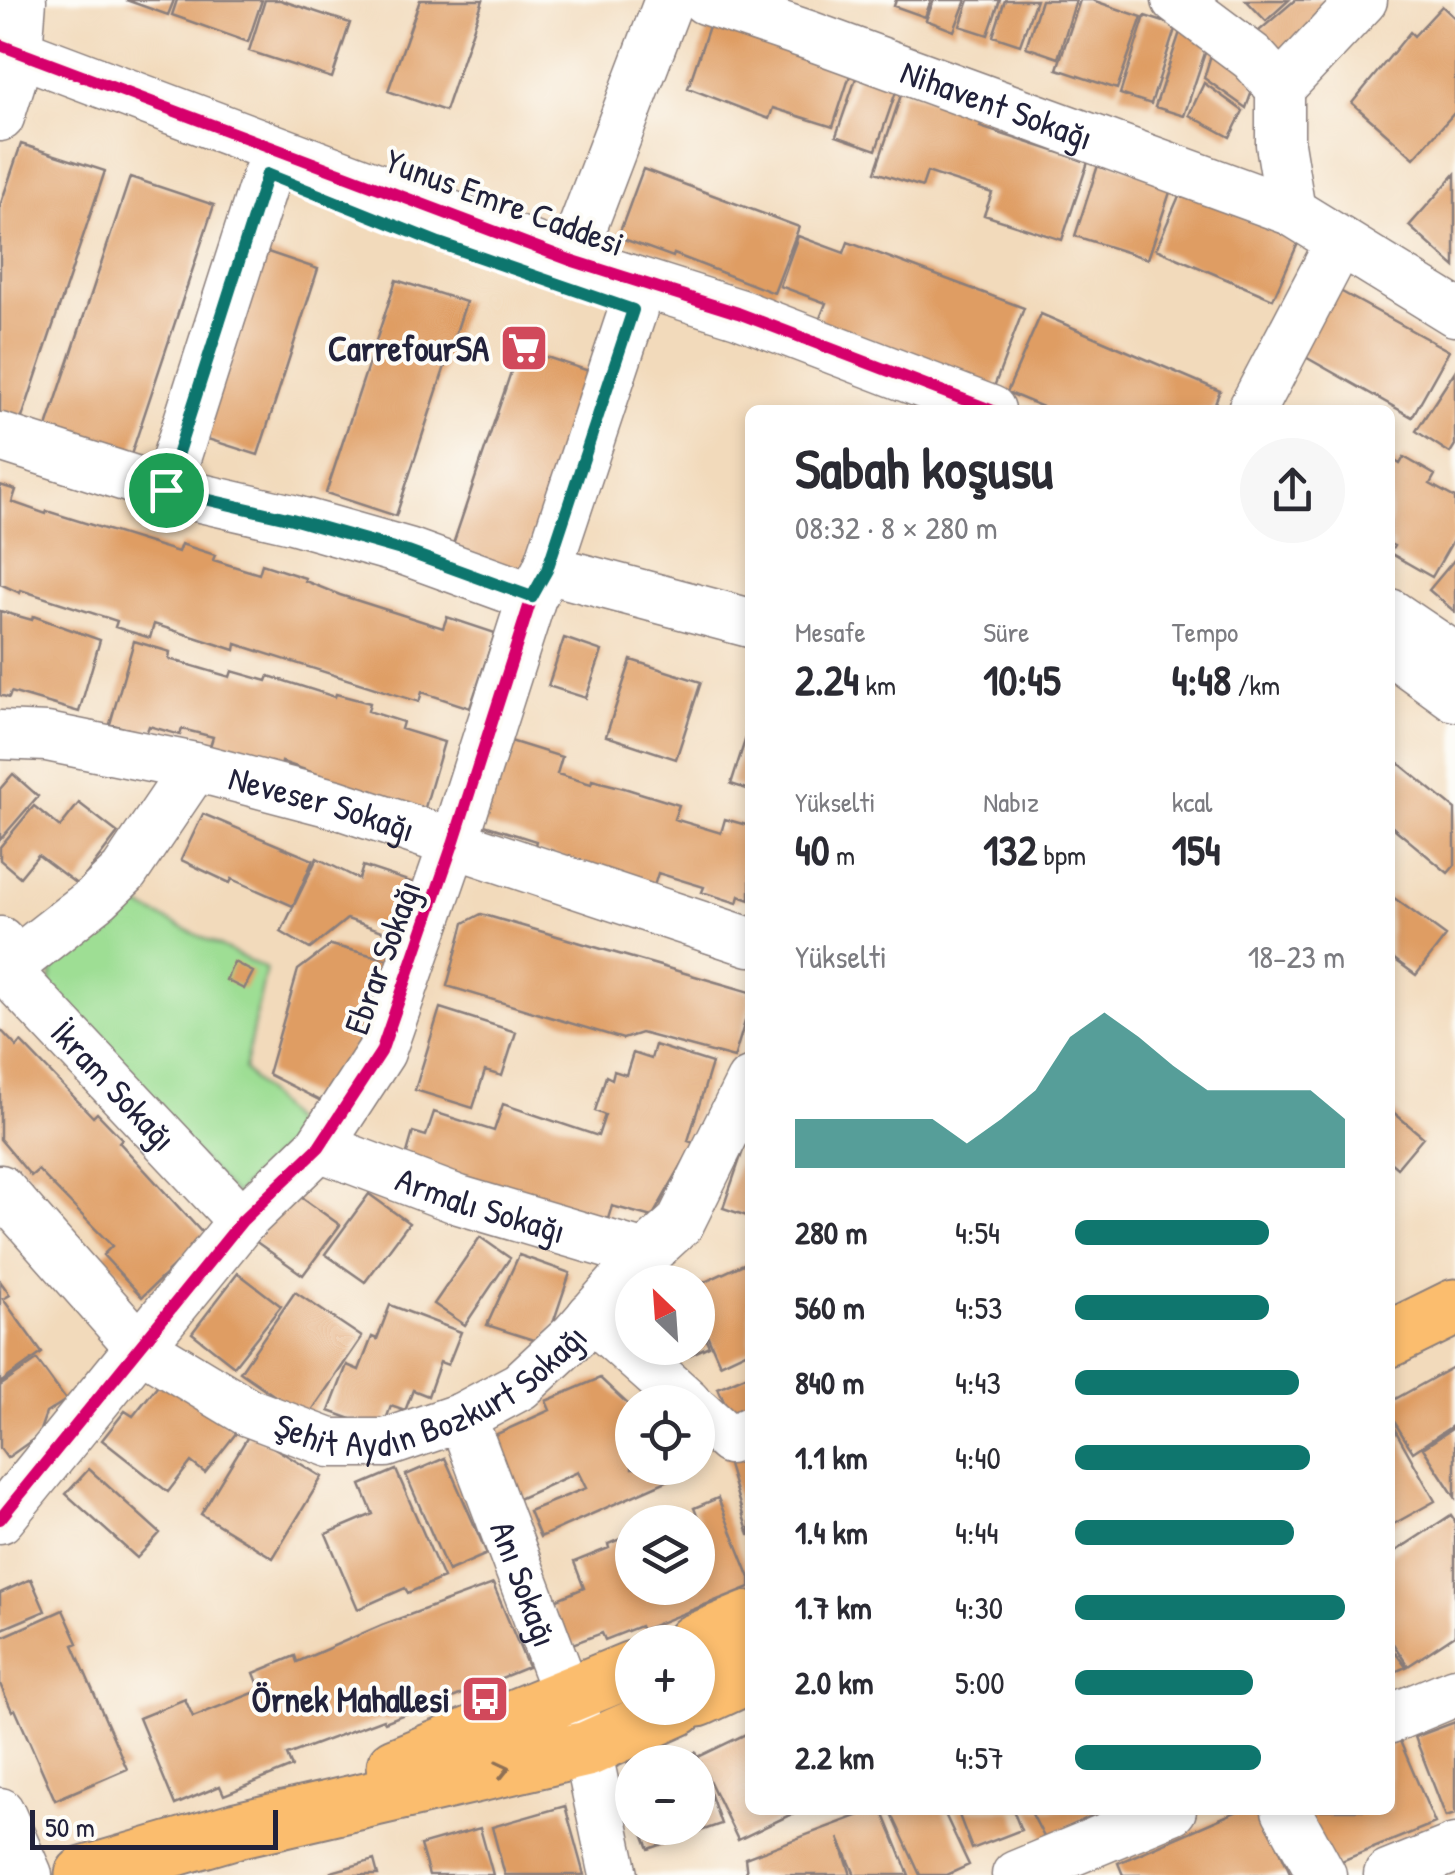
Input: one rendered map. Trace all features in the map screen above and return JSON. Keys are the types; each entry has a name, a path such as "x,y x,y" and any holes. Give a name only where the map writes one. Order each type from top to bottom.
{"main road":[{"path":"1395,1332 1455,1308"},
{"path":"715,1633 745,1621"},
{"path":"237,1830 615,1676"},
{"path":"715,1691 745,1677"},
{"path":"83,1875 237,1830 587,1750 641,1725"}],"street":[{"path":"6,74 22,0"},
{"path":"570,260 669,0"},
{"name":"Nihavent Sokağı","path":"705,0 818,18 1291,212 1455,312"},
{"path":"1176,0 1252,56 1280,88 1280,144 1291,212"},
{"path":"1280,88 1363,0"},
{"name":"Yunus Emre Caddesi","path":"6,74 474,256 903,405"},
{"name":"Yunus Emre Caddesi","path":"6,74 738,313 977,405"},
{"path":"166,490 267,174"},
{"path":"1255,405 1340,242"},
{"name":"Ebrar Sokağı","path":"0,1519 242,1221 319,1147 382,1052 633,310"},
{"path":"0,437 166,490 292,519 408,552 540,583 745,622"},
{"path":"1395,616 1455,656"},
{"path":"1395,654 1455,696"},
{"name":"Neveser Sokağı","path":"0,735 47,737 195,767 336,804 745,940"},
{"path":"5,959 98,897 124,872 195,767"},
{"name":"İkram Sokağı","path":"5,959 18,983 242,1221"},
{"name":"Şehit Aydın Bozkurt Sokağı","path":"0,1189 140,1346 248,1412 330,1443 386,1443 462,1416 520,1386 680,1223 745,1092"},
{"name":"Armalı Sokağı","path":"319,1147 459,1200 645,1256"},
{"path":"591,1316 668,1385"},
{"name":"Anı Sokağı","path":"462,1416 587,1750 614,1875"},
{"path":"715,1427 729,1440 745,1433"},
{"path":"1395,1717 1455,1692"},
{"path":"0,1812 28,1875"},
{"path":"1016,1875 1160,1815"},
{"path":"1289,1815 1322,1875"},
{"path":"1388,1875 1455,1848"}],"green space":[{"path":"122,898 266,969 244,1070 301,1131 235,1195 47,1000 54,961"}],"building":[{"path":"126,0 174,0 168,15"},
{"path":"177,0 262,0 248,42 172,15"},
{"path":"265,0 280,0 350,23 332,78 249,51"},
{"path":"420,0 483,0 445,111 388,91"},
{"path":"896,0 931,0 925,17 894,6"},
{"path":"934,0 966,0 954,31 926,20"},
{"path":"969,0 1000,0 988,35 960,26"},
{"path":"1005,0 1036,0 1020,45 993,36"},
{"path":"1041,0 1076,0 1058,58 1026,47"},
{"path":"1080,0 1092,0 1142,17 1117,89 1057,69"},
{"path":"1246,0 1289,0 1266,21"},
{"path":"1295,0 1343,0 1281,67 1253,36"},
{"path":"1442,6 1455,18 1455,112 1414,158 1352,103 1410,32 1414,36"},
{"path":"1145,16 1176,26 1151,104 1120,94"},
{"path":"709,26 855,60 833,127 773,108 769,119 688,88"},
{"path":"1182,26 1211,35 1184,116 1155,107"},
{"path":"1215,42 1257,77 1246,108 1204,78"},
{"path":"858,72 898,86 876,150 836,136"},
{"path":"1204,83 1243,111 1230,137 1189,115"},
{"path":"902,92 986,110 980,127 1088,162 1062,240 984,215 992,193 927,172 922,187 875,172"},
{"path":"21,144 105,171 20,424 0,417 0,206"},
{"path":"1100,159 1173,183 1148,259 1075,236"},
{"path":"643,169 799,227 774,293 618,237"},
{"path":"1455,174 1455,267 1409,226"},
{"path":"130,177 214,205 130,458 46,430"},
{"path":"1185,182 1242,216 1299,241 1273,299 1156,249"},
{"path":"798,236 844,253 848,242 1024,308 994,387 819,321 826,303 780,286"},
{"path":"256,248 318,269 258,455 195,435"},
{"path":"396,280 466,302 396,516 326,493"},
{"path":"1331,286 1449,351 1412,417 1295,351"},
{"path":"1041,314 1220,391 1214,405 1038,405 1007,392"},
{"path":"519,348 589,371 518,582 448,559"},
{"path":"1455,371 1455,445 1450,453 1416,431"},
{"path":"1404,457 1435,475 1430,484 1455,498 1455,537 1432,577 1395,556 1395,461 1400,464"},
{"path":"0,485 16,490 12,502 46,514 47,511 178,552 181,544 215,555 213,560 259,574 262,564 340,595 443,628 447,617 495,633 470,708 422,692 419,702 236,644 235,650 154,624 150,638 115,627 117,621 0,584"},
{"path":"1455,559 1455,612 1429,590"},
{"path":"0,611 32,620 33,616 100,640 79,712 11,692 9,698 0,695"},
{"path":"564,638 602,651 586,698 548,686"},
{"path":"134,641 170,652 169,659 230,677 232,671 267,681 269,676 335,697 336,694 370,703 368,711 403,722 401,729 444,742 424,811 282,762 280,770 209,750 213,737 182,729 180,735 149,726 146,734 110,724"},
{"path":"631,660 701,682 676,759 606,736"},
{"path":"504,739 562,757 557,774 679,805 674,819 721,833 725,819 745,825 745,898 739,896 737,903 702,892 704,887 658,873 654,886 534,849 536,841 478,823"},
{"path":"745,740 745,788 731,784"},
{"path":"1395,760 1455,809 1455,865 1448,873 1395,829"},
{"path":"13,774 38,796 0,840 0,789"},
{"path":"79,803 118,833 78,885 38,855 20,877 0,860 0,847 34,806 60,827"},
{"path":"203,814 313,860 293,906 181,860"},
{"path":"317,858 359,879 363,866 411,882 394,935 347,919 310,949 281,932"},
{"path":"1395,899 1446,936 1416,975 1395,960"},
{"path":"481,914 745,991 745,1022 734,1058 641,1033 623,1039 447,986 464,923"},
{"path":"331,945 390,960 358,1068 327,1104 268,1074 298,970"},
{"path":"234,962 253,972 244,989 226,980"},
{"path":"440,1008 516,1032 502,1076 485,1071 473,1108 415,1090"},
{"path":"0,1029 17,1047 21,1042 93,1117 97,1113 205,1236 142,1297 103,1255 112,1246 38,1170 31,1176 0,1139"},
{"path":"655,1045 712,1063 688,1141 694,1143 652,1217 612,1206 607,1222 405,1160 413,1132 426,1136 434,1112 494,1131 503,1104 598,1136 605,1115 595,1111 606,1076 612,1079 614,1071 626,1075 633,1053 651,1059"},
{"path":"1395,1114 1423,1137 1395,1166"},
{"path":"745,1144 745,1215 723,1208"},
{"path":"291,1190 340,1225 303,1275 255,1241"},
{"path":"369,1194 409,1223 365,1282 325,1254"},
{"path":"480,1237 510,1258 465,1325 434,1304"},
{"path":"519,1255 570,1273 546,1344 487,1325"},
{"path":"745,1263 745,1352 720,1364 715,1353 715,1277"},
{"path":"238,1273 281,1306 234,1366 192,1333"},
{"path":"0,1281 10,1295 3,1299 42,1353 0,1383"},
{"path":"295,1292 362,1337 307,1418 240,1372"},
{"path":"390,1305 461,1332 448,1365 440,1362 428,1396 413,1390 405,1411 391,1406 382,1430 329,1411 347,1365 359,1370"},
{"path":"37,1360 66,1400 46,1413 38,1436 7,1458 0,1448 0,1386"},
{"path":"1455,1366 1455,1424 1413,1452 1395,1423 1395,1399"},
{"path":"165,1376 237,1432 205,1473 191,1462 168,1492 102,1440 125,1411 133,1416"},
{"path":"745,1376 745,1423 728,1411 718,1388"},
{"path":"600,1378 615,1392 615,1485 658,1485 540,1537 529,1511 586,1488 578,1472 505,1505 477,1443 550,1410 546,1401"},
{"path":"1455,1427 1455,1497 1423,1448"},
{"path":"1395,1430 1435,1501 1395,1523"},
{"path":"250,1433 322,1477 273,1558 201,1514"},
{"path":"745,1448 745,1522 725,1455"},
{"path":"445,1458 487,1554 448,1571 406,1475"},
{"path":"89,1469 160,1533 137,1558 66,1494"},
{"path":"396,1470 443,1578 408,1593 405,1588 358,1609 326,1534 373,1514 361,1485"},
{"path":"718,1498 745,1566 745,1589 715,1601 715,1505 701,1505"},
{"path":"1451,1515 1455,1521 1455,1635 1408,1666 1395,1646 1395,1552"},
{"path":"615,1541 615,1605 705,1605 655,1625 615,1625 615,1636 605,1640 602,1633 567,1646 550,1602 584,1588 574,1562 609,1548 608,1544"},
{"path":"31,1579 45,1611 0,1630 0,1593"},
{"path":"493,1584 528,1667 445,1701 444,1698 287,1755 292,1767 224,1795 220,1786 175,1805 139,1718 185,1699 193,1717 261,1690 254,1673 295,1656 297,1662"},
{"path":"63,1610 78,1643 73,1645 127,1769 55,1800 0,1684 0,1638"},
{"path":"1395,1653 1406,1667 1395,1672"},
{"path":"1455,1722 1455,1814 1446,1817 1415,1737"},
{"path":"745,1734 745,1815 790,1815 738,1840 715,1792 715,1749"},
{"path":"1400,1741 1435,1823 1327,1867 1305,1815 1395,1815 1395,1743"},
{"path":"565,1806 584,1875 505,1875 492,1827"},
{"path":"860,1815 884,1815 909,1875 855,1875 839,1838 851,1875 747,1875 745,1858"},
{"path":"892,1815 945,1815 969,1865 947,1875 920,1875"},
{"path":"959,1815 1015,1815 1021,1830 972,1849"},
{"path":"1033,1815 1093,1815 1045,1839"},
{"path":"1228,1815 1264,1815 1291,1875 1123,1875 1118,1863"},
{"path":"480,1828 493,1875 429,1875 420,1845"},
{"path":"374,1860 378,1875 331,1872"}],"cycle path":[{"path":"0,45 570,260 738,313 978,405"},
{"path":"0,1519 242,1221 319,1147 381,1052 532,597 547,569 633,310"}],"place":[{"name":"CarrefourSA","path":"524,348"},
{"name":"Örnek Mahallesi","path":"485,1699"}],"route":[{"path":"267,174 439,243 633,310 547,570 532,597 408,552 292,519 166,490 267,174"}]}
